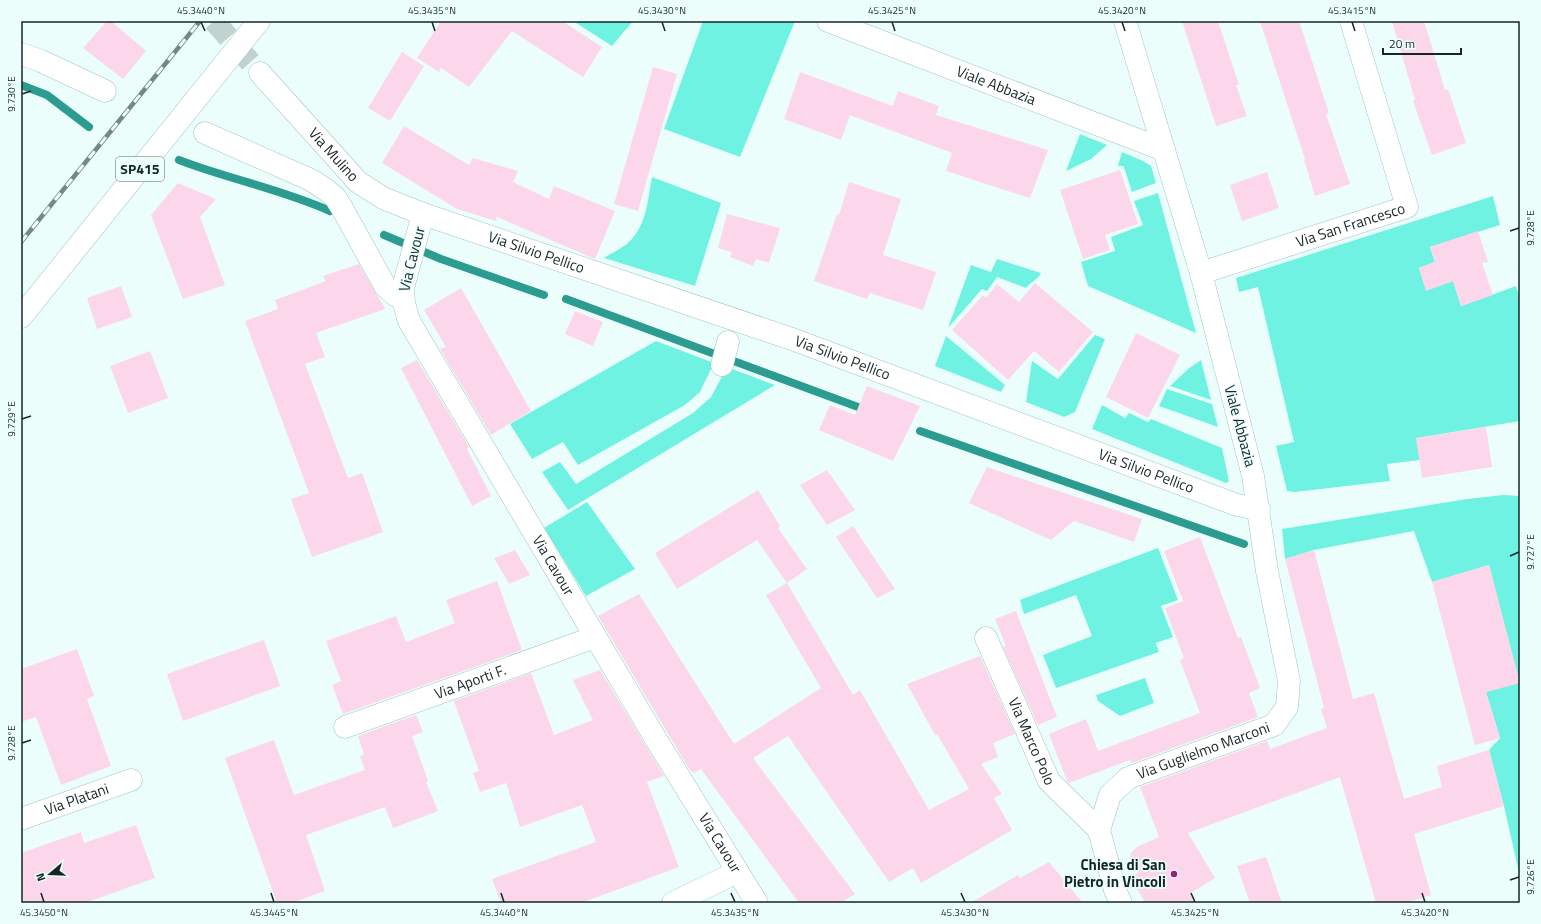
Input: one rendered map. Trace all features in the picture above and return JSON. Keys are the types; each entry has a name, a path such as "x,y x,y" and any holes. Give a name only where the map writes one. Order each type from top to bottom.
{"street":[{"name":"SP415","path":"21,317 259,21"},
{"name":"Viale Abbazia","path":"828,21 1164,150"},
{"name":"Viale Abbazia","path":"1125,21 1201,272 1253,476 1267,571 1289,681 1287,707"},
{"name":"Via San Francesco","path":"1201,272 1407,207 1351,21"},
{"path":"21,54 41,61 105,91"},
{"name":"Via Mulino","path":"260,73 358,182 421,222"},
{"path":"205,133 311,180 325,189 334,197 343,210 385,286 395,294 402,296"},
{"name":"Via Cavour","path":"421,222 402,296 404,308 409,321 595,637 756,903"},
{"name":"Via Silvio Pellico","path":"421,222 792,339 1230,502 1259,509"},
{"path":"722,364 728,342"},
{"name":"Via Aporti F.","path":"345,728 595,637"},
{"name":"Via Marco Polo","path":"986,638 1049,781 1099,830"},
{"name":"Via Guglielmo Marconi","path":"1099,830 1110,795 1128,778 1274,724 1287,707"},
{"name":"Via Platani","path":"22,817 131,780"},
{"path":"1099,830 1115,890 1121,903"},
{"path":"673,903 738,872"}],"green space":[{"path":"573,21 633,21 612,46"},
{"path":"703,21 795,21 740,157 664,129"},
{"path":"1080,134 1107,145 1091,159 1066,171"},
{"path":"1122,152 1151,166 1156,183 1132,192 1123,166 1118,166"},
{"path":"652,177 721,203 695,286 604,258 626,244 637,232 646,210"},
{"path":"1158,193 1196,333 1088,286 1081,262 1115,251 1111,237 1143,225 1134,201"},
{"path":"1493,196 1500,225 1430,247 1435,262 1419,268 1426,290 1453,281 1461,306 1516,286 1520,299 1520,421 1417,438 1420,460 1387,464 1390,481 1295,492 1287,491 1276,446 1294,442 1258,287 1239,292 1236,278"},
{"path":"997,259 1041,273 1026,288 997,277 987,291 982,289 948,328 971,265 991,272"},
{"path":"1095,335 1105,339 1075,412 1064,417 1026,402 1032,361 1058,379"},
{"path":"946,336 1005,385 1001,392 935,366"},
{"path":"656,341 714,363 700,392 685,405 578,465 563,442 532,459 510,424"},
{"path":"1201,360 1211,400 1170,386 1188,369"},
{"path":"727,367 775,385 568,510 542,472 560,462 576,484 693,413 711,397"},
{"path":"1167,389 1212,404 1218,427 1159,406"},
{"path":"1102,405 1125,418 1129,413 1148,422 1151,419 1222,448 1229,481 1226,483 1092,429"},
{"path":"1503,495 1520,496 1520,877 1504,806 1489,750 1500,738 1486,692 1519,682 1489,565 1432,582 1414,531 1314,550 1285,559 1282,529 1467,499"},
{"path":"587,502 635,569 586,596 544,528"},
{"path":"1158,548 1178,600 1161,606 1173,637 1156,643 1159,652 1056,688 1043,655 1092,636 1076,595 1024,614 1020,600"},
{"path":"1145,678 1154,703 1120,716 1098,701 1096,695"}],"building":[{"path":"107,21 111,21 146,51 123,79 83,48"},
{"path":"441,21 562,21 602,47 583,77 512,31 469,87 441,68 439,72 417,58"},
{"path":"1182,21 1218,21 1239,85 1236,85 1247,116 1216,126"},
{"path":"1260,21 1299,21 1329,113 1326,114 1350,184 1315,196 1304,160 1305,159"},
{"path":"1392,21 1424,21 1445,90 1448,89 1466,143 1432,155 1413,101 1415,100"},
{"path":"402,52 424,66 390,121 368,108"},
{"path":"653,67 677,74 638,211 614,204"},
{"path":"800,72 893,106 898,91 939,106 936,115 1048,150 1030,198 946,171 952,153 850,115 841,140 784,119"},
{"path":"404,126 469,165 473,158 518,171 513,182 549,199 554,186 615,211 595,259 497,217 496,221 457,209 382,163"},
{"path":"1120,170 1138,224 1105,235 1110,250 1083,259 1060,190"},
{"path":"1267,172 1279,208 1242,221 1230,185"},
{"path":"849,182 901,199 883,255 936,272 923,310 870,293 867,299 814,281 837,214 839,215"},
{"path":"178,183 216,199 200,217 225,285 183,299 151,215"},
{"path":"727,214 780,228 769,263 756,259 753,266 730,257 732,252 718,248"},
{"path":"1478,231 1488,262 1482,263 1493,295 1461,306 1453,281 1426,291 1419,268 1435,262 1430,247"},
{"path":"359,264 385,309 316,333 325,357 305,364 348,478 362,473 383,532 312,557 291,499 309,493 245,321 278,309 275,300 326,281 323,276"},
{"path":"1035,283 1093,332 1059,372 1034,351 1008,380 952,330 983,295 986,298 997,284 1019,302"},
{"path":"121,286 132,317 97,329 87,298"},
{"path":"461,288 531,411 491,435 440,349 446,347 424,310"},
{"path":"575,311 603,322 593,346 565,334"},
{"path":"1136,333 1180,355 1148,418 1106,397"},
{"path":"150,351 168,398 128,413 110,366"},
{"path":"417,360 469,447 467,449 491,496 472,506 401,368"},
{"path":"867,386 920,406 893,461 819,430 830,405 855,415"},
{"path":"1486,427 1492,467 1422,478 1416,438"},
{"path":"987,467 1142,519 1134,542 1074,521 1051,540 969,503"},
{"path":"827,470 855,510 827,525 800,485"},
{"path":"758,490 780,526 778,528 807,569 787,583 757,540 677,589 655,553"},
{"path":"853,526 895,589 877,598 836,537"},
{"path":"1200,537 1238,638 1241,637 1260,688 1249,693 1258,717 1132,763 1130,760 1069,783 1049,734 1086,719 1098,751 1200,713 1180,660 1184,658 1165,608 1183,601 1164,551"},
{"path":"515,550 530,575 509,584 494,558"},
{"path":"1314,550 1353,699 1374,693 1404,799 1442,787 1437,766 1489,750 1504,806 1414,834 1431,895 1406,903 1376,903 1340,777 1188,833 1215,878 1191,893 1197,903 1145,903 1131,877 1139,872 1130,854 1137,847 1159,837 1140,787 1267,741 1270,749 1327,728 1321,709 1324,708 1285,559"},
{"path":"1489,565 1520,683 1486,692 1500,738 1475,745 1432,582"},
{"path":"497,581 522,650 343,714 332,685 341,681 326,641 396,616 406,642 455,623 446,600"},
{"path":"787,583 853,695 860,690 929,810 969,789 937,734 935,735 907,684 980,656 1015,734 993,743 998,757 981,764 1002,794 994,798 1012,830 921,883 913,868 889,882 788,736 753,758 855,894 840,903 799,903 701,769 693,773 688,767 598,616 639,594 734,744 821,688 766,595"},
{"path":"1016,611 1057,717 1038,725 1003,647 1006,646 995,619"},
{"path":"264,640 280,686 183,721 167,674"},
{"path":"77,649 94,696 87,699 111,766 61,785 36,717 21,722 21,669"},
{"path":"600,670 664,776 647,782 679,867 581,903 501,903 492,879 596,842 582,805 520,827 506,783 480,792 473,773 479,771 454,701 531,673 554,735 593,720 573,680"},
{"path":"416,715 423,732 412,736 428,781 426,782 438,811 393,828 385,807 306,835 325,891 292,903 277,903 225,758 274,740 294,795 365,770 360,756 364,754 358,736"},
{"path":"136,825 155,878 85,903 21,903 21,853 81,832 84,843"},
{"path":"1266,857 1282,903 1250,903 1237,866"},
{"path":"1049,862 1083,903 970,903 1018,875 1020,878"}],"waterway":[{"path":"21,85 47,95 89,127"},
{"path":"179,160 216,173 293,196 330,211"},
{"path":"384,235 441,259 544,295"},
{"path":"566,299 858,407"},
{"path":"920,431 1244,544"}],"tunnel":[{"path":"214,21 260,73"}],"railway":[{"path":"21,242 200,21"}],"place":[{"name":"Chiesa di San Pietro in Vincoli","path":"1174,874"}]}
